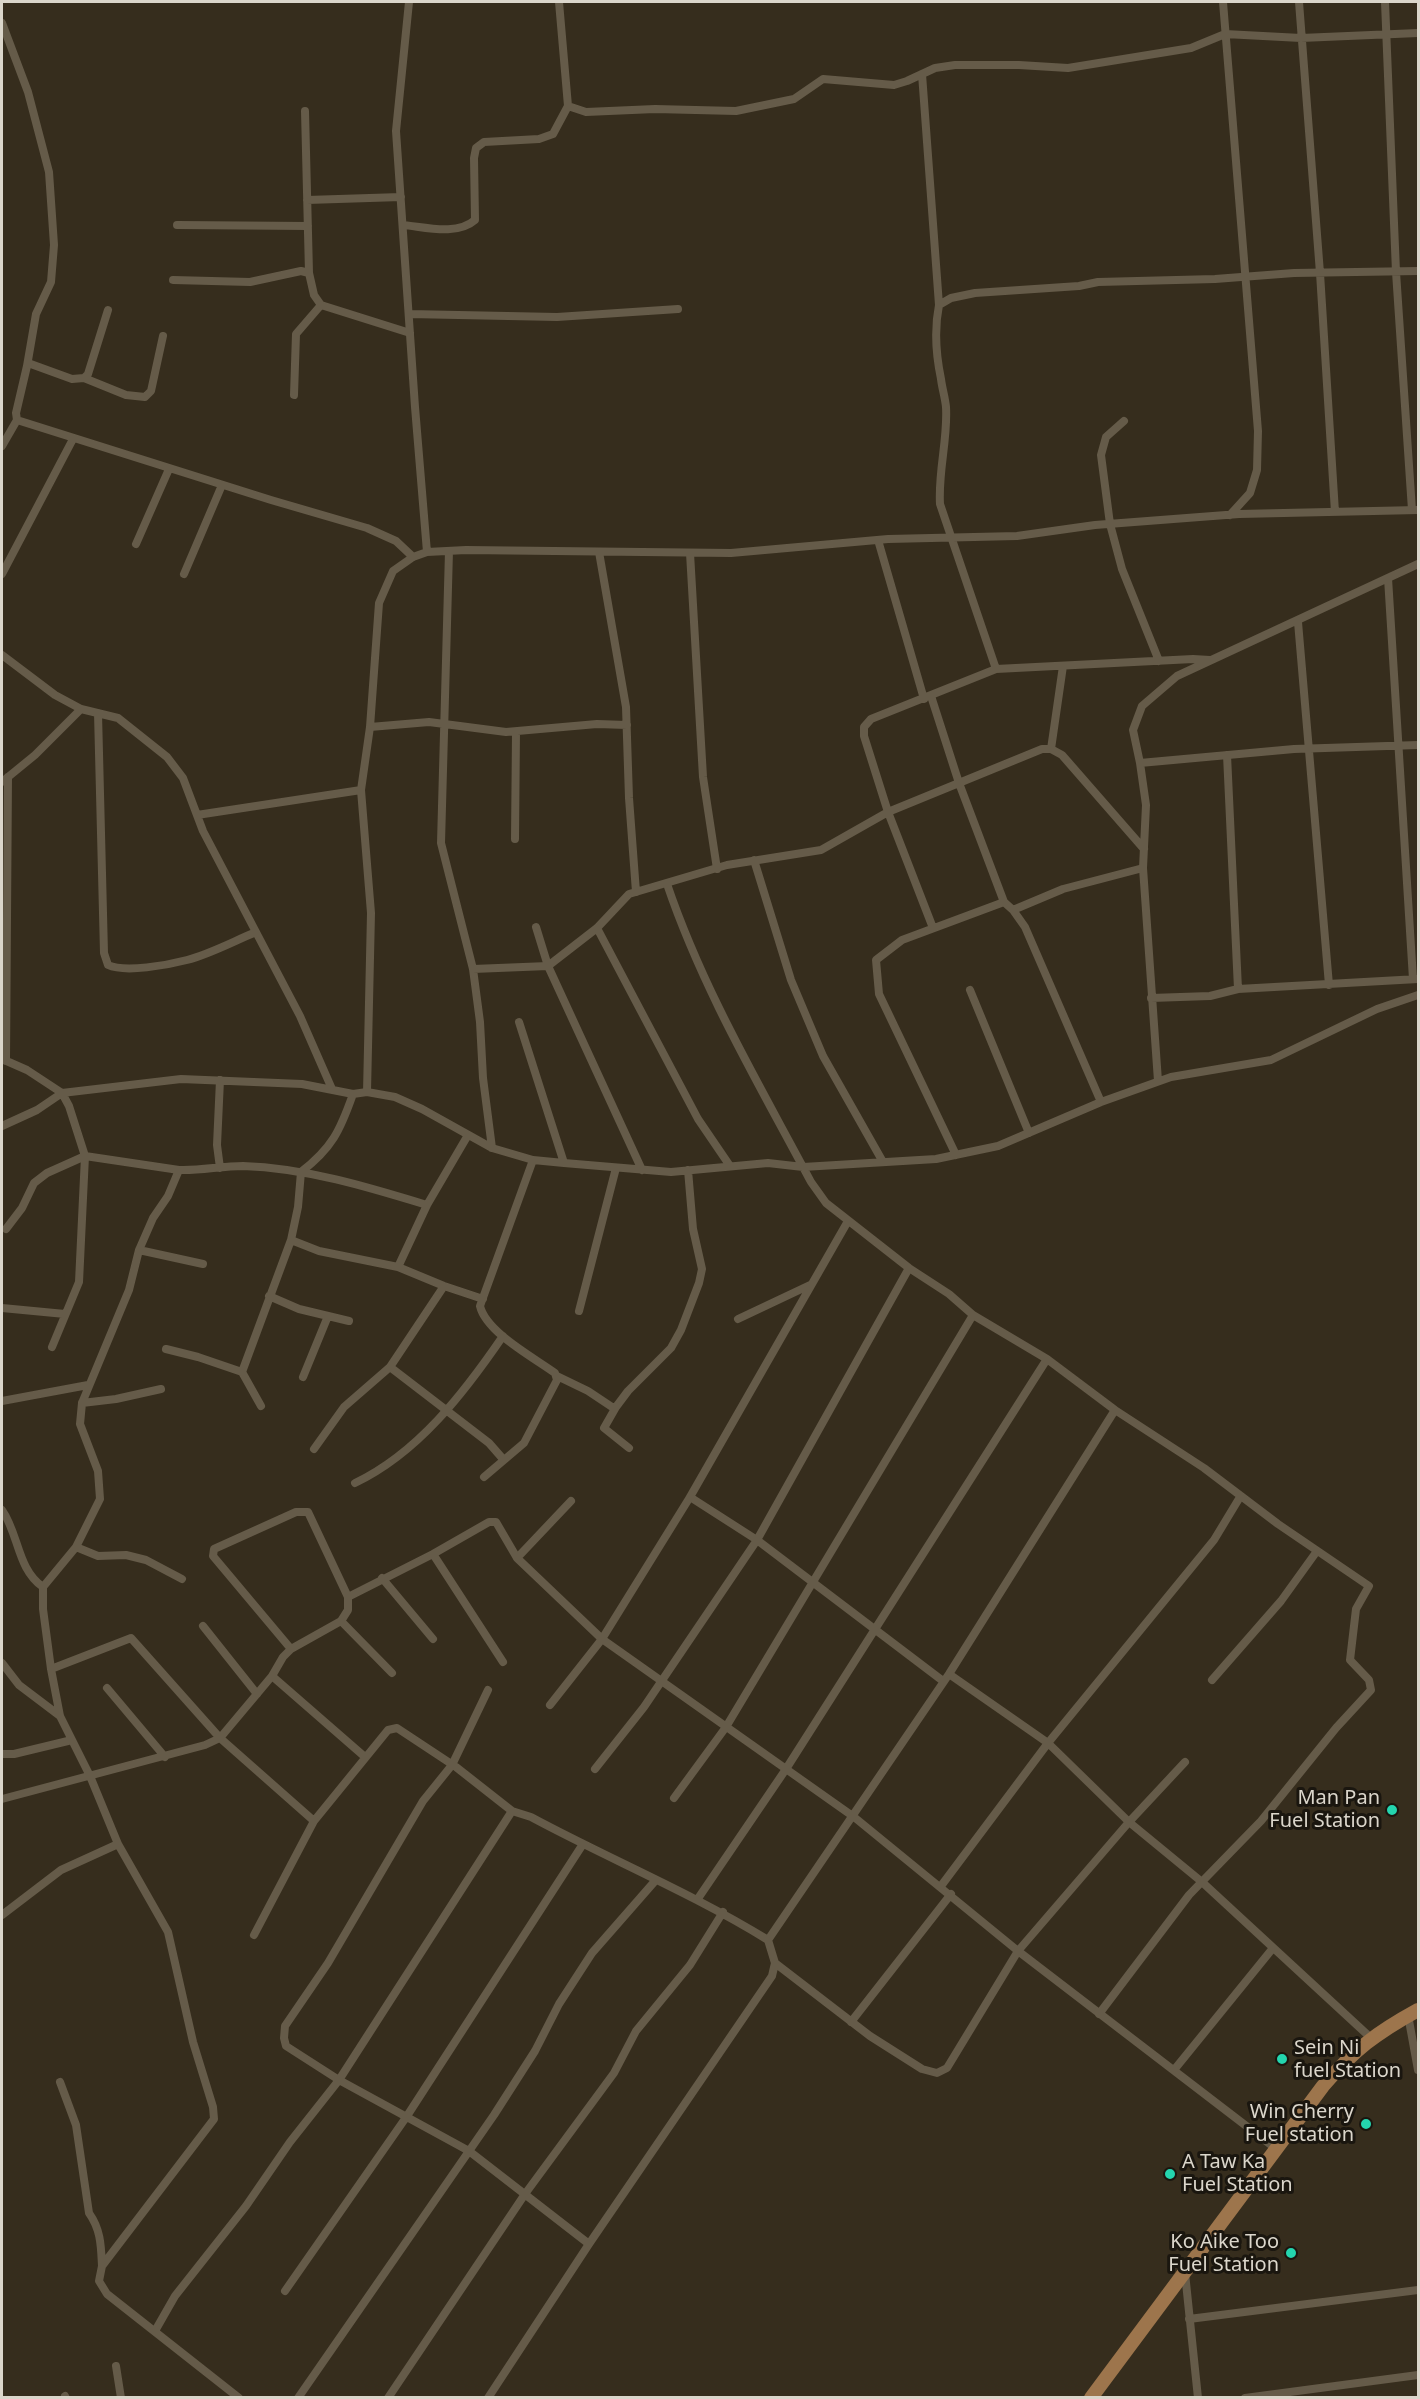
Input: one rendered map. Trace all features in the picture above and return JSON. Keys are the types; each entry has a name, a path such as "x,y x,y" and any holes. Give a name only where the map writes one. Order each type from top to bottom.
{"main road":[{"path":"1090,2397 1275,2148 1336,2070 1371,2038 1413,2013"}],"street":[{"path":"409,2 396,131 428,552"},
{"path":"403,225 467,228 475,220 474,158 476,148 484,142 539,139 553,134 568,106 559,2"},
{"path":"1223,2 1258,431 1257,470 1250,493 1230,515"},
{"path":"1299,2 1320,273 1335,512"},
{"path":"367,1092 370,913 361,790 370,727 379,603 393,571 413,556 428,552 449,551 731,553 878,540 1017,536 1110,524 1230,515 1415,510 1396,272 1385,2"},
{"path":"2,23 28,92 49,172 54,245 51,282 36,314 28,363 16,413 17,420 2,446"},
{"path":"568,106 586,112 655,109 736,111 794,99 823,79 894,85 935,68 955,65 1068,68 1191,48 1225,34 1301,38 1419,33"},
{"path":"922,74 939,305 936,318 936,354 946,406 944,447 939,481 940,504 954,539 996,669"},
{"path":"305,111 309,273 314,295 321,305 410,333"},
{"path":"307,200 401,198"},
{"path":"177,225 308,226"},
{"path":"173,280 250,282 290,272 309,273"},
{"path":"939,305 951,298 975,293 1079,286 1098,282 1320,273 1419,272"},
{"path":"294,395 296,334 321,305"},
{"path":"409,314 557,317 678,309"},
{"path":"84,378 88,374 108,310"},
{"path":"28,363 72,379 84,378 126,396 145,397 151,391 163,336"},
{"path":"17,420 169,469 367,528 396,542 413,556"},
{"path":"1124,421 1106,437 1101,455 1110,524 1122,569 1159,661"},
{"path":"2,574 73,439"},
{"path":"136,544 169,469"},
{"path":"184,574 222,485"},
{"path":"878,540 928,698 1004,902 1026,927 1101,1102"},
{"path":"449,551 441,843 473,969 492,1148"},
{"path":"599,552 626,707 629,798 636,892"},
{"path":"690,553 703,777 717,868"},
{"path":"1158,1081 1143,868 1146,805 1140,763 1132,730 1142,705 1177,676 1298,622 1419,564"},
{"path":"1151,998 1210,996 1238,989 1416,979 1388,578"},
{"path":"1298,622 1329,985"},
{"path":"2,655 55,695 81,710 118,718 167,757 183,778 203,831 300,1016 332,1089"},
{"path":"933,928 888,812 864,736 864,726 871,719 996,669 1213,660"},
{"path":"1052,749 1063,666"},
{"path":"52,1347 79,1282 85,1155 62,1093 27,1070 4,1060 5,780 35,755 81,710"},
{"path":"98,713 104,953 108,965 115,968 135,968 187,960 256,932"},
{"path":"370,727 429,722 516,732 597,724 627,725"},
{"path":"515,839 516,732"},
{"path":"1140,763 1309,748 1419,745"},
{"path":"473,969 548,966 597,928 629,894 717,868 821,850 888,812 1042,749 1052,749 1062,755 1144,849"},
{"path":"1227,755 1238,989"},
{"path":"197,814 361,790"},
{"path":"754,860 791,980 823,1056 883,1162"},
{"path":"1013,910 1063,889 1143,868"},
{"path":"667,884 681,926 710,993 803,1167 826,1203 909,1268 949,1294 973,1315 1047,1359 1115,1410 1204,1468 1240,1497 1370,1586 1356,1609 1350,1660 1369,1680 1371,1690 1336,1728 1262,1821 1189,1895 1099,2014"},
{"path":"956,1155 879,994 876,960 902,940 1004,902"},
{"path":"536,927 548,966 642,1170"},
{"path":"597,928 698,1119 730,1166"},
{"path":"970,990 1029,1133"},
{"path":"2,1126 37,1110 62,1093 181,1079 220,1080 302,1084 353,1094 367,1092 395,1097 422,1109 492,1148 533,1160 671,1172 768,1162 803,1167 936,1159 998,1146 1101,1102 1171,1077 1271,1060 1377,1009 1419,995"},
{"path":"519,1022 564,1163"},
{"path":"220,1080 217,1145 220,1168"},
{"path":"242,1372 291,1240 298,1207 301,1172 320,1157 340,1130 353,1094"},
{"path":"398,1267 427,1205 468,1135"},
{"path":"6,1229 22,1208 34,1183 47,1173 85,1155 179,1170 198,1171 243,1166 301,1172 369,1187 427,1205"},
{"path":"533,1160 480,1306 482,1315 503,1336 557,1376 616,1407"},
{"path":"579,1311 616,1168"},
{"path":"102,2266 214,2119 213,2107 193,2042 168,1932 118,1844 90,1776 60,1716 43,1609 43,1587 76,1547 100,1499 98,1471 80,1424 82,1403 129,1290 139,1250 179,1170"},
{"path":"629,1448 604,1428 628,1391 671,1348 681,1330 702,1269 693,1229 688,1170"},
{"path":"550,1705 602,1639 690,1497 848,1221"},
{"path":"291,1240 319,1251 398,1267 483,1299"},
{"path":"139,1250 203,1264"},
{"path":"595,1769 644,1707 757,1540 909,1268"},
{"path":"738,1319 811,1285"},
{"path":"314,1449 344,1407 390,1367 444,1286"},
{"path":"269,1296 299,1309 349,1321"},
{"path":"2,1308 65,1314"},
{"path":"674,1798 726,1726 973,1315"},
{"path":"303,1377 328,1316"},
{"path":"355,1483 370,1476 396,1458 447,1410 464,1392 503,1336"},
{"path":"166,1349 242,1372 261,1406"},
{"path":"697,1900 786,1769 1047,1359"},
{"path":"390,1367 489,1443 503,1459"},
{"path":"484,1477 524,1443 552,1391 557,1376"},
{"path":"2,1401 88,1385"},
{"path":"82,1403 116,1399 161,1389"},
{"path":"768,1940 854,1817 946,1678 1115,1410"},
{"path":"690,1497 757,1540 874,1628 946,1678 1048,1743 1129,1822 1202,1882 1371,2038"},
{"path":"941,1886 1048,1743 1214,1540 1240,1497"},
{"path":"517,1558 571,1501"},
{"path":"2,1510 24,1566 32,1580 43,1587"},
{"path":"2,1799 57,1782 165,1757 220,1738 272,1676 282,1657 291,1649 341,1621 348,1610 348,1597 308,1512 296,1512 214,1548 213,1556 291,1649"},
{"path":"348,1597 433,1554 489,1522 496,1522 517,1558 602,1639 854,1817 1018,1951 1275,2148"},
{"path":"76,1547 98,1556 126,1555 146,1560 182,1579"},
{"path":"1212,1680 1281,1601 1317,1551"},
{"path":"433,1554 503,1662"},
{"path":"382,1578 432,1639"},
{"path":"341,1621 392,1673"},
{"path":"202,1626 257,1694"},
{"path":"51,1669 131,1638 220,1738 314,1821"},
{"path":"2,1663 19,1685 60,1716"},
{"path":"272,1676 365,1757"},
{"path":"107,1688 165,1757"},
{"path":"488,1690 452,1765 423,1801 328,1963 285,2026 284,2038 286,2046 339,2080 469,2151 589,2244"},
{"path":"254,1935 314,1821 388,1730 397,1728 452,1765 512,1811 531,1817 655,1881 723,1912 768,1940 775,1963 772,1976 589,2244 488,2397"},
{"path":"2,1754 14,1754 72,1740"},
{"path":"775,1963 851,2022 922,2068 937,2073 947,2068 1018,1951 1129,1822 1185,1762"},
{"path":"155,2331 175,2296 246,2206 290,2142 339,2080 512,1811"},
{"path":"2,1915 62,1870 118,1844"},
{"path":"285,2291 406,2115 583,1844"},
{"path":"298,2397 469,2151 535,2051 559,2004 592,1953 655,1881"},
{"path":"851,2022 951,1894"},
{"path":"388,2397 525,2194 614,2073 636,2031 690,1965 723,1912"},
{"path":"1174,2070 1273,1948"},
{"path":"1413,2013 1419,2070"},
{"path":"60,2082 76,2125 89,2213 97,2224 100,2236 102,2266 99,2281 107,2294 239,2397"},
{"path":"1185,2271 1188,2319 1198,2397"},
{"path":"1188,2319 1419,2290"},
{"path":"116,2366 121,2397"},
{"path":"1245,2397 1419,2375"}],"place":[{"name":"Man Pan Fuel Station","path":"1392,1810"},
{"name":"Sein Ni fuel Station","path":"1282,2059"},
{"name":"Win Cherry Fuel station","path":"1366,2124"},
{"name":"A Taw Ka Fuel Station","path":"1170,2174"},
{"name":"Ko Aike Too Fuel Station","path":"1291,2253"}]}
